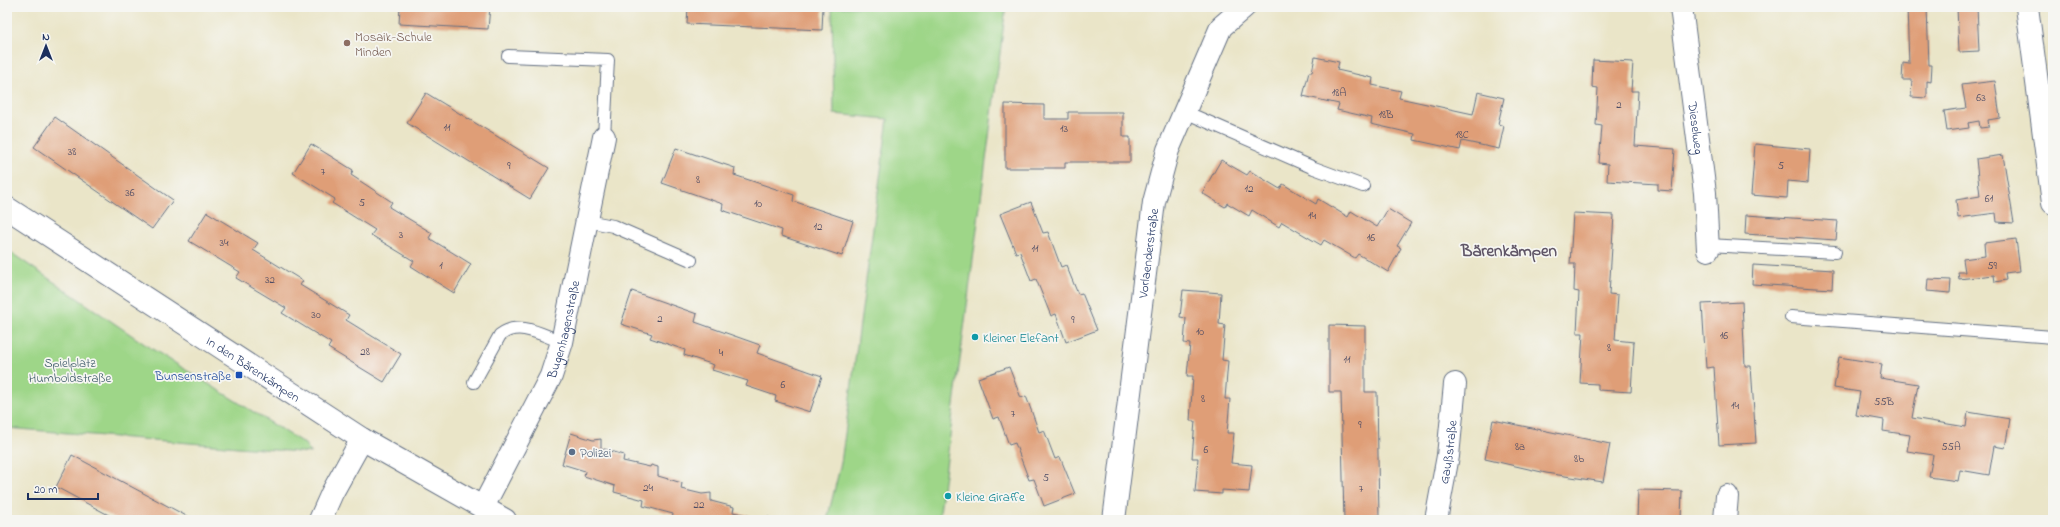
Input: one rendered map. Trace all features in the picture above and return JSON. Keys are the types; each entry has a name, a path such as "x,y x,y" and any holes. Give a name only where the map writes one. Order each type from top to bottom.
{"street":[{"name":"Vorlaenderstraße","path":"1114,520 1154,202 1168,150 1222,27 1244,7"},
{"name":"Dieselweg","path":"1681,7 1705,193 1708,248"},
{"path":"2027,7 2053,203"},
{"name":"Bugenhagenstraße","path":"483,507 551,376 562,342 604,137"},
{"name":"In den Bärenkämpen","path":"7,208 362,439 505,520"},
{"name":"Gaußstraße","path":"1436,520 1448,456 1455,384"},
{"path":"320,520 332,493 362,439"},
{"path":"1725,520 1727,496"}],"lane":[{"path":"508,56 608,60 604,137"},
{"path":"1185,112 1314,168 1363,186"},
{"path":"587,221 613,226 691,260"},
{"path":"1708,248 1835,252"},
{"path":"1791,316 2053,337"},
{"path":"474,382 500,335 505,331 518,328 528,329 562,342"}],"green space":[{"path":"832,7 1006,7 939,520 827,520 841,463 888,119 834,114"},
{"name":"Spielplatz Humboldstraße","path":"7,250 146,345 305,444 311,453 7,428"}],"building":[{"path":"400,7 490,7 488,29 399,24"},
{"path":"688,7 823,7 822,30 687,24"},
{"path":"1907,7 1927,7 1929,65 1932,65 1931,82 1927,81 1927,98 1911,97 1912,80 1902,80 1903,63 1909,64"},
{"path":"1957,7 1977,7 1979,51 1959,52"},
{"path":"1315,57 1339,62 1337,70 1373,78 1372,85 1401,91 1399,98 1473,114 1478,92 1504,98 1498,124 1504,126 1499,149 1462,141 1460,150 1414,140 1415,134 1371,124 1372,118 1337,110 1339,104 1303,96 1309,72 1312,72"},
{"path":"1593,60 1633,62 1631,91 1638,91 1635,146 1675,149 1672,191 1658,190 1658,184 1607,181 1608,164 1599,163 1602,126 1596,125 1598,88 1592,87"},
{"path":"1995,81 2000,118 1988,120 1989,127 1980,128 1979,121 1968,123 1969,128 1947,131 1944,111 1966,108 1962,85"},
{"path":"426,93 549,168 530,199 407,123"},
{"path":"1005,104 1044,105 1044,119 1068,119 1068,112 1123,112 1123,137 1130,137 1130,162 1065,162 1065,168 1005,168"},
{"path":"55,117 173,200 152,229 34,147"},
{"path":"311,144 353,170 351,175 392,202 389,207 432,233 429,238 471,264 454,293 411,266 414,261 371,235 375,230 332,203 335,199 293,173"},
{"path":"1755,144 1810,149 1808,183 1788,181 1787,198 1751,195"},
{"path":"676,148 735,168 734,175 794,195 793,201 853,221 842,256 781,236 782,230 722,210 723,204 662,183"},
{"path":"2003,155 2014,223 1997,222 1996,213 1958,218 1956,200 1980,196 1976,159"},
{"path":"1221,160 1247,175 1250,171 1280,189 1283,184 1316,204 1318,199 1348,217 1351,211 1377,227 1388,209 1411,223 1397,246 1401,248 1388,272 1358,254 1355,258 1324,240 1321,245 1282,222 1279,227 1252,210 1249,216 1227,203 1225,207 1202,193"},
{"path":"1031,202 1043,233 1048,232 1061,267 1066,265 1078,294 1082,293 1097,330 1066,342 1056,314 1051,316 1036,279 1031,281 1020,252 1016,253 1000,214"},
{"path":"207,212 258,243 253,250 303,281 300,285 349,315 346,320 401,354 384,382 328,348 331,343 282,313 286,308 236,278 240,272 189,241"},
{"path":"1573,213 1614,215 1609,294 1618,295 1615,340 1634,342 1631,392 1598,390 1598,384 1580,383 1583,333 1577,333 1579,292 1574,291 1575,264 1570,264"},
{"path":"1746,215 1838,221 1836,240 1745,234"},
{"path":"2016,239 2020,271 2005,273 2006,280 1995,282 1994,275 1959,279 1958,272 1965,272 1963,259 1985,256 1984,243"},
{"path":"1753,265 1833,270 1832,289 1752,284"},
{"path":"1928,279 1951,280 1950,293 1927,291"},
{"path":"1183,290 1221,293 1219,324 1225,325 1222,360 1228,361 1225,399 1230,399 1227,433 1234,433 1231,463 1252,465 1249,492 1222,490 1222,494 1195,492 1198,458 1192,458 1195,421 1190,421 1193,376 1187,376 1190,344 1184,343 1186,318 1180,317"},
{"path":"632,291 697,314 695,322 760,345 757,353 822,376 810,412 775,401 776,396 746,386 748,381 712,370 714,365 684,355 685,350 650,338 652,334 621,324"},
{"path":"1742,302 1745,366 1751,366 1756,443 1719,445 1714,367 1706,368 1702,304"},
{"path":"1329,325 1365,326 1365,392 1377,392 1379,519 1344,520 1341,392 1329,392"},
{"path":"1839,357 1882,364 1880,378 1918,384 1912,418 1966,427 1968,412 2010,419 2005,448 1994,446 1989,475 1960,470 1958,481 1929,477 1933,455 1907,451 1910,435 1883,431 1884,420 1856,415 1860,392 1834,388"},
{"path":"1009,367 1021,398 1026,396 1039,432 1044,430 1055,459 1060,457 1075,494 1044,506 1034,479 1029,480 1015,443 1009,445 999,417 993,419 978,378"},
{"path":"1493,420 1610,444 1603,482 1546,473 1485,459"},
{"path":"571,433 593,440 601,439 601,448 624,455 623,461 650,467 651,465 658,467 658,476 682,483 681,489 702,494 711,493 711,501 734,507 733,512 761,518 769,517 769,520 672,520 673,514 643,506 644,500 614,492 615,486 584,476 585,471 562,464"},
{"path":"72,455 194,520 118,520 56,487"},
{"path":"1638,490 1682,491 1681,520 1637,520"}],"place":[{"name":"Mosaik-Schule Minden","path":"347,43"},
{"name":"Kleiner Elefant","path":"975,337"},
{"name":"Bunsenstraße","path":"239,375"},
{"name":"Polizei","path":"572,452"},
{"name":"Kleine Giraffe","path":"948,496"}],"district":[{"name":"Bärenkämpen","path":"1509,250"}]}
